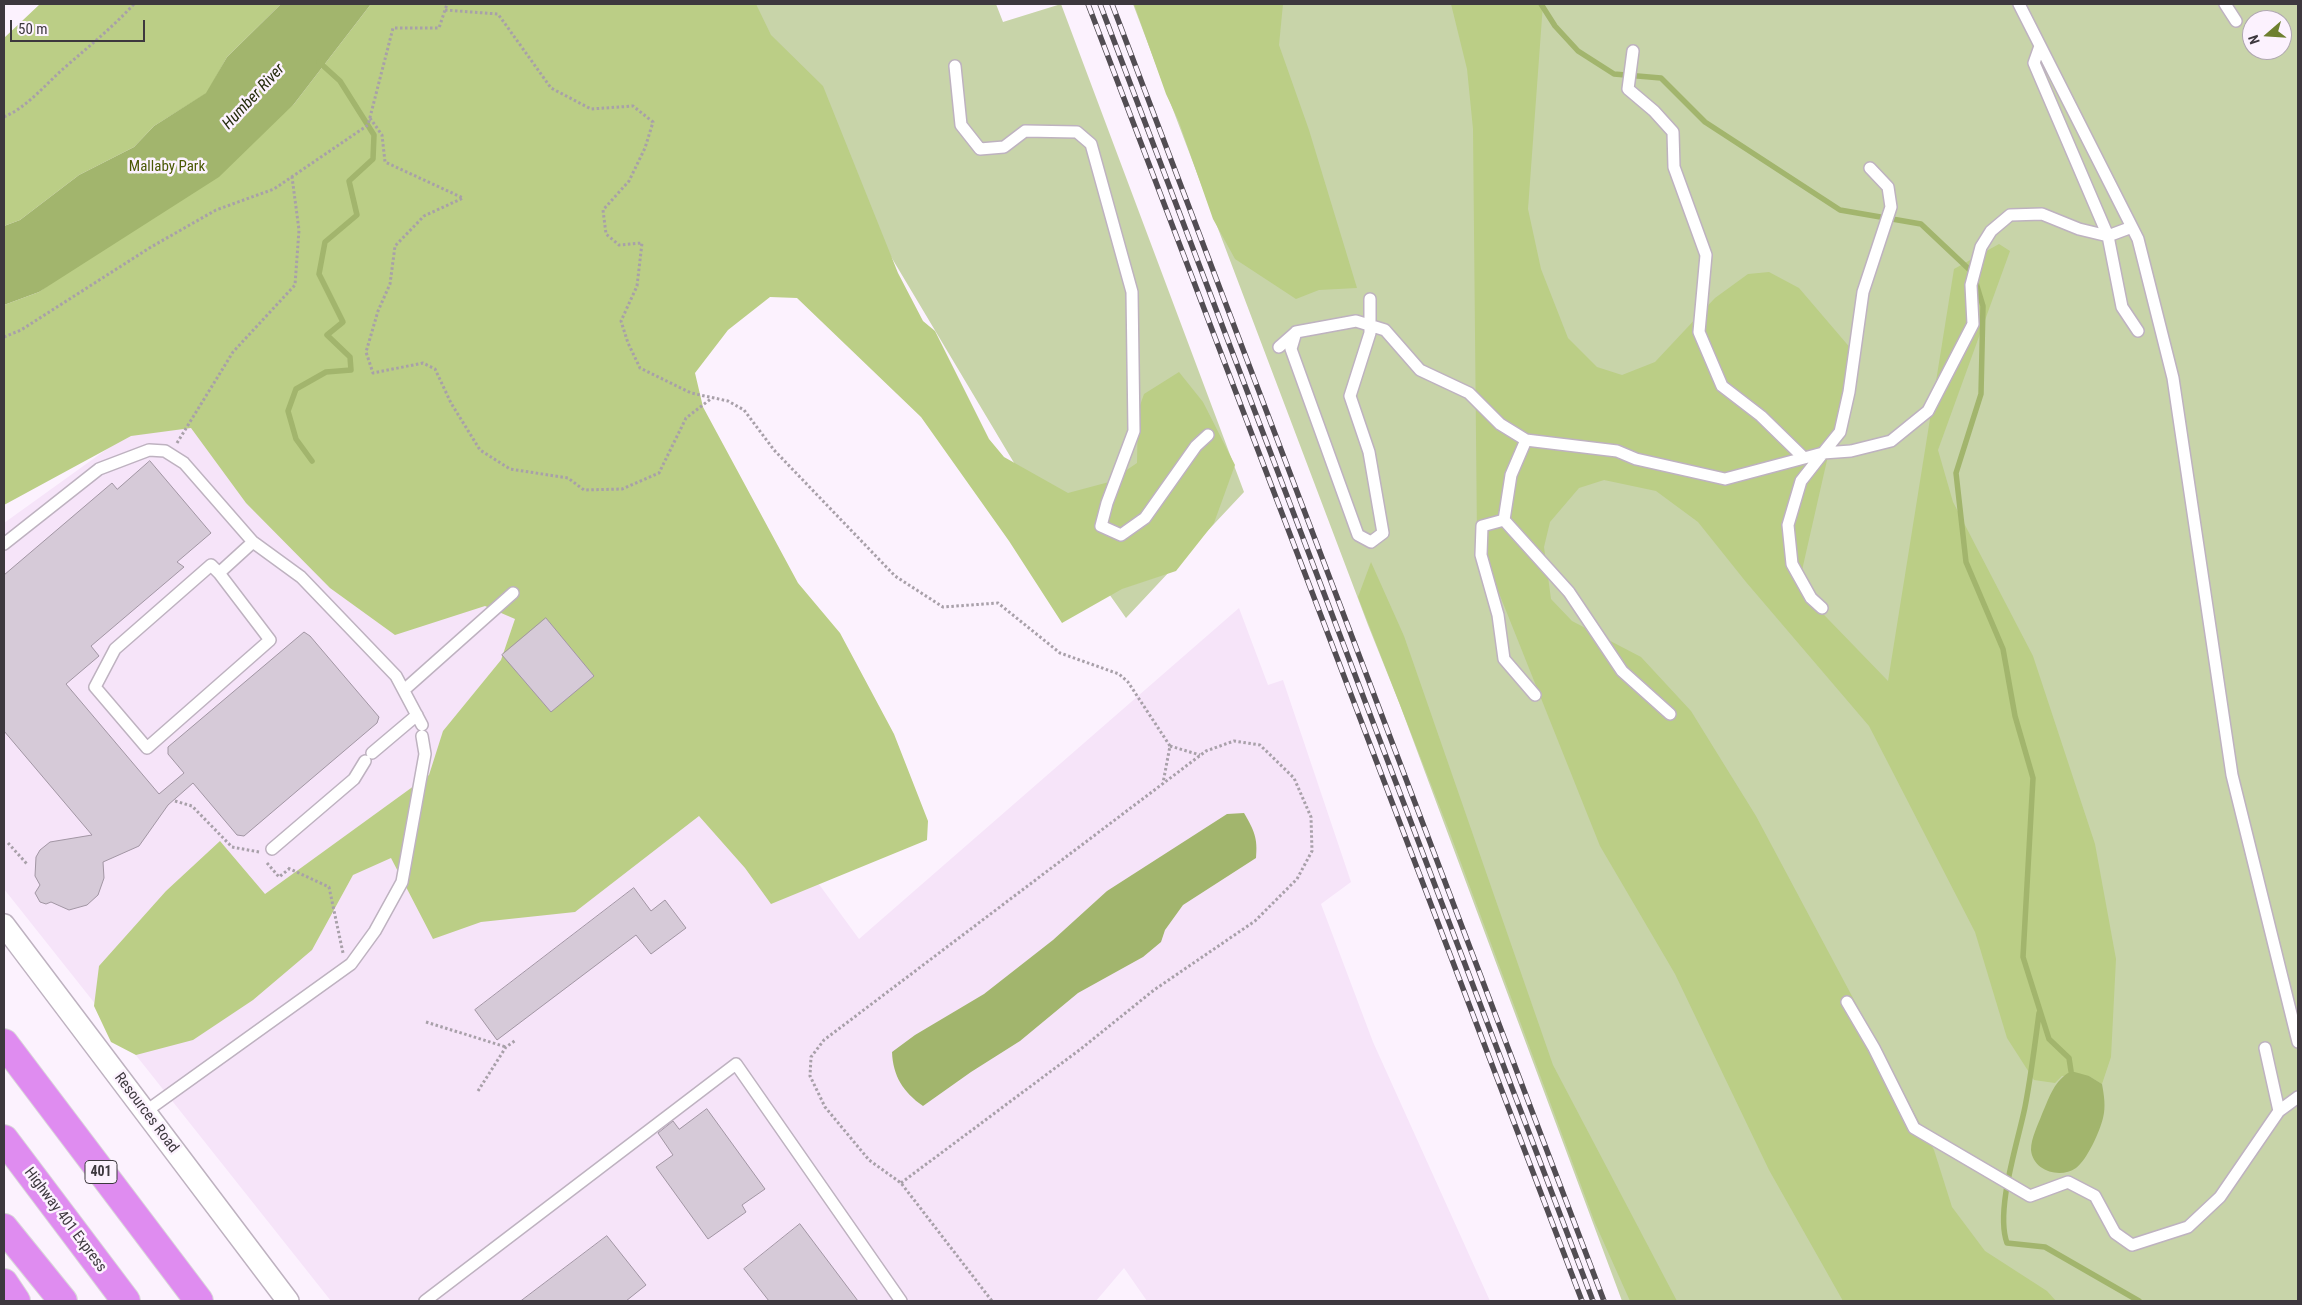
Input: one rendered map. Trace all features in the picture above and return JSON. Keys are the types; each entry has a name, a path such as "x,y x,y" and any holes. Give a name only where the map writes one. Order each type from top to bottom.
{"highway":[{"name":"401","path":"4,1043 199,1301"},
{"name":"Highway 401 Express","path":"4,1139 126,1301"},
{"path":"4,1228 63,1301"},
{"path":"4,1283 16,1301"}],"street":[{"name":"Resources Road","path":"4,925 288,1301"}],"lane":[{"path":"2019,4 2138,240 2173,378 2232,775 2298,1042"},
{"path":"2225,4 2236,21"},
{"path":"2040,46 2034,62 2108,236 2122,308 2138,331"},
{"path":"1633,51 1628,89 1654,110 1673,132 1674,167 1706,255 1699,332 1722,386 1761,416 1804,458"},
{"path":"955,66 961,126 980,149 1004,148 1025,131 1077,132 1091,144 1132,292 1134,430 1107,503 1101,526 1121,535 1144,518 1196,446 1208,434"},
{"path":"1822,608 1811,598 1792,564 1788,525 1801,481 1840,432 1849,392 1863,292 1891,207 1888,187 1870,168"},
{"path":"1279,347 1296,332 1356,321 1370,325 1385,330 1420,370 1469,393 1500,424 1526,440 1616,451 1636,459 1726,480 1823,452 1851,450 1891,441 1928,411 1972,324 1971,285 1981,247 1991,232 2010,215 2042,214 2079,229 2108,236 2132,227"},
{"path":"1296,332 1292,349 1341,491 1358,535 1372,542 1383,533 1369,452 1350,396 1370,333 1370,299"},
{"path":"1504,520 1511,475 1526,440"},
{"path":"4,544 99,468 149,450 165,451 184,463 253,542 301,576 396,676 420,725 425,754 402,882 375,931 351,964 145,1112"},
{"path":"1504,520 1482,526 1481,555 1498,615 1504,659 1535,695"},
{"path":"1504,520 1569,592 1622,671 1670,714"},
{"path":"219,573 253,542"},
{"path":"211,564 219,573 270,640 147,748 95,687 115,649 211,564"},
{"path":"404,690 513,593"},
{"path":"272,849 354,779 369,757 420,725"},
{"path":"1847,1002 1874,1048 1914,1128 2030,1196 2068,1182 2095,1196 2115,1233 2132,1245 2188,1226 2220,1198 2279,1111 2298,1097"},
{"path":"2265,1048 2279,1111"},
{"path":"425,1301 736,1064 901,1301"}],"path":[{"path":"4,117 20,109 111,28 134,4"},
{"path":"4,337 21,330 150,247 216,210 274,190 368,125 393,28 438,28 448,4"},
{"path":"445,10 498,14 551,88 591,109 633,106 652,122 645,148 629,181 603,210 606,234 618,245 642,242 638,286 622,322 628,343 640,368 691,393 728,401 744,410 774,450 895,576 943,608 998,603 1060,653 1119,674 1128,682 1170,746 1200,755"},
{"path":"370,118 382,134 385,162 463,198 424,216 395,246 390,284 378,311 366,352 373,373 423,364 435,369 451,403 480,450 510,469 568,478 584,490 622,489 659,473 686,418 712,398"},
{"path":"170,454 233,352 294,285 299,230 292,177"},
{"path":"901,1183 1082,1048 1154,990 1255,921 1297,879 1312,851 1311,817 1294,778 1260,745 1234,741 1200,755 824,1040 811,1057 810,1076 825,1107 869,1160 901,1183 992,1301"},
{"path":"1163,783 1170,746"},
{"path":"175,801 192,806 232,848 259,852 279,878 288,868 330,887 341,951 351,964"},
{"path":"8,843 27,864"},
{"path":"426,1022 506,1047"},
{"path":"478,1091 506,1047 516,1040"}],"shaded area":[{"path":"40,4 281,4 227,57 207,93 154,126 134,147 79,175 20,220 4,226 4,38"},
{"path":"371,4 756,4 771,35 823,86 898,273 923,321 935,331 989,439 1004,457 1068,493 1109,482 1137,463 1138,411 1144,394 1179,372 1203,402 1235,465 1214,523 1176,571 1122,589 1062,623 1009,541 921,417 797,298 770,297 728,330 695,373 703,407 798,583 840,633 894,734 928,821 927,840 771,904 745,868 699,816 575,912 481,922 433,939 391,858 353,875 312,950 253,1000 193,1040 136,1055 111,1042 94,1006 99,966 166,891 220,841 265,894 429,775 443,731 501,660 515,619 485,606 395,635 330,588 246,503 191,428 131,436 4,505 4,305 39,292 294,104"},
{"path":"732,4 996,4 1003,22 1061,4 1244,492 1126,618 1040,496 1032,493 859,203"},
{"path":"1133,4 2298,4 2298,1301 1622,1301 1400,705"},
{"path":"1134,4 1283,4 1279,45 1309,130 1357,288 1319,290 1296,299 1235,259 1213,219 1179,122 1166,94"},
{"path":"1451,4 1543,4 1528,209 1541,269 1568,338 1597,367 1622,375 1655,362 1715,298 1748,274 1769,272 1799,288 1852,350 1798,588 1888,681 1954,269 1999,244 2010,251 1938,450 1953,502 2033,656 2095,844 2116,959 2111,1057 2102,1084 2089,1076 2062,1076 2055,1083 2034,1080 2007,1038 1975,932 1869,726 1746,582 1698,522 1656,491 1604,480 1579,488 1550,522 1544,547 1551,599 1572,621 1641,657 1691,711 1756,816 1934,1150 1952,1207 1985,1251 2047,1291 2056,1301 1843,1301 1769,1170 1675,974 1600,846 1477,538 1473,129 1467,69"},
{"path":"360,257 859,939 1239,608 1268,685 1283,680 1351,882 1321,904 1373,1042 1490,1301 1147,1301 1124,1268 1096,1301 331,1301 4,889 4,523 203,380"},
{"path":"1371,562 1404,636 1553,1065 1677,1301 1630,1301 1595,1223 1448,828 1358,597"}],"water":[{"name":"Humber River","path":"281,4 371,4 294,104 219,177 39,292 4,305 4,226 20,220 79,175 134,147 154,126 206,93 227,57"},
{"path":"1244,813 1254,834 1256,858 1183,905 1165,930 1161,942 1143,957 1078,993 1020,1041 971,1072 923,1106 900,1083 894,1069 892,1052 915,1035 984,994 1053,940 1107,891 1227,814"},
{"path":"2071,1071 2089,1076 2102,1084 2104,1114 2089,1152 2080,1164 2070,1171 2055,1173 2042,1168 2037,1163 2033,1157 2031,1145 2053,1090 2060,1079"}],"building":[{"path":"150,461 211,533 177,562 184,567 91,646 99,656 66,684 159,794 184,773 168,754 168,747 304,632 310,636 379,717 377,723 244,836 237,835 193,783 168,805 139,846 103,862 104,878 98,895 87,905 69,910 51,902 46,904 40,902 35,893 40,885 35,876 36,857 40,850 50,842 92,835 4,731 4,575 112,483 117,489"},
{"path":"546,618 594,676 551,712 502,655"},
{"path":"634,888 651,911 665,900 686,928 651,954 636,935 497,1040 475,1010"},
{"path":"707,1109 765,1189 742,1205 746,1212 708,1239 656,1167 673,1155 658,1133 673,1121 679,1129"},
{"path":"800,1224 858,1301 769,1301 744,1269"},
{"path":"607,1236 646,1285 626,1301 521,1301"}],"waterway":[{"path":"1541,4 1555,26 1578,51 1614,74 1661,78 1705,122 1840,210 1921,224 1973,273 1983,306 1981,394 1956,473 1966,562 2003,649 2015,716 2033,778 2023,957 2049,1039 2069,1058 2071,1071"},
{"path":"312,461 296,439 288,411 296,389 326,372 351,370 350,357 327,335 343,322 319,274 325,242 357,215 349,181 373,159 374,135 340,81 319,62"},
{"path":"2039,1013 2027,1095 2006,1195 2004,1229 2007,1243 2045,1247 2139,1301"}],"railway":[{"path":"1088,4 1582,1301"},
{"path":"1100,4 1593,1301"},
{"path":"1112,4 1604,1301"}],"park label":[{"name":"Mallaby Park","path":"167,167"}]}
